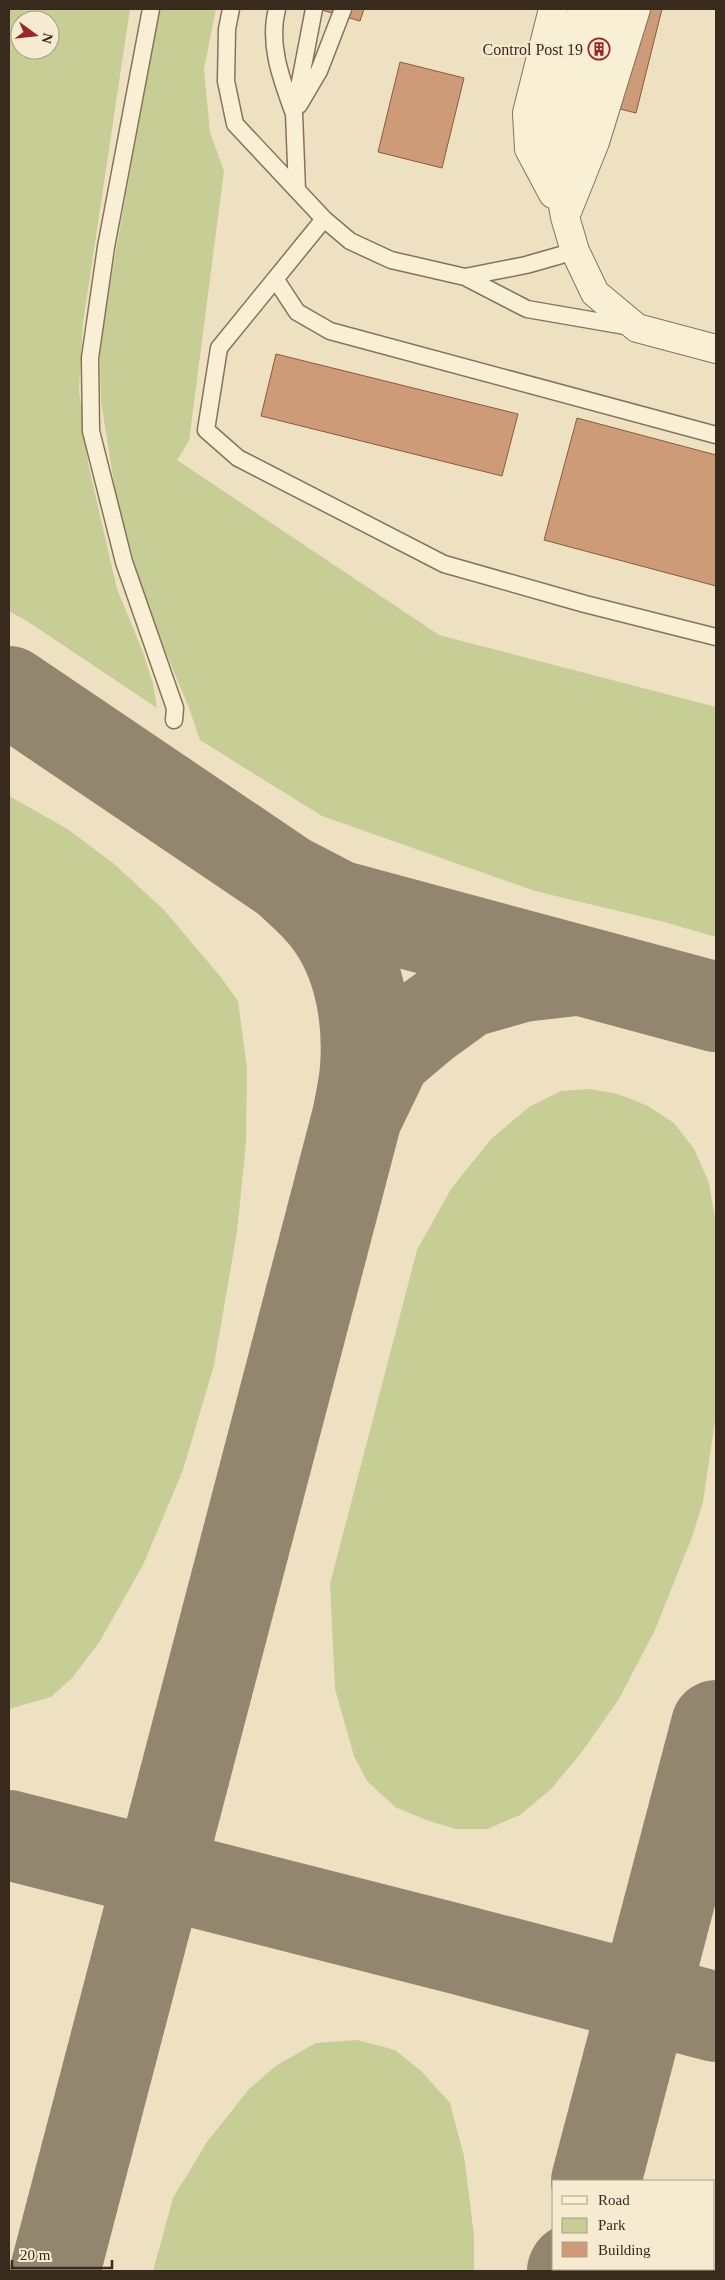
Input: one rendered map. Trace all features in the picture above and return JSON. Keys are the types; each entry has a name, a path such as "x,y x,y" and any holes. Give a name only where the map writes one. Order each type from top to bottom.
{"street":[{"path":"553,9 527,114 528,149 565,217 575,251 595,293 637,328 716,349"},
{"path":"565,217 584,47 582,9"},
{"path":"584,47 608,9"},
{"path":"565,217 595,142 636,9"}],"lane":[{"path":"151,9 106,247 91,348 91,431 124,562 175,708 174,720"},
{"path":"232,9 226,29 226,81 234,124 324,219 350,241 391,260 465,277 527,309 637,328"},
{"path":"278,9 274,24 278,67 294,113"},
{"path":"297,190 294,113 314,9"},
{"path":"294,113 319,72 343,9"},
{"path":"324,219 219,348 206,430 238,458 444,564 585,604 716,638"},
{"path":"465,277 526,265 575,251"},
{"path":"276,280 298,312 330,331 716,435"}],"green space":[{"path":"9,9 130,9 83,323 79,390 88,463 117,589 143,652 153,684 157,708 27,621 9,611"},
{"path":"159,9 216,9 204,69 210,132 224,171 189,441 177,460 439,635 716,707 716,937 664,922 535,891 322,816 200,740 189,708 145,602 116,496 101,401 100,353 109,290"},
{"path":"9,796 69,830 113,863 164,910 220,976 238,1001 247,1068 246,1143 237,1232 214,1365 183,1470 143,1565 100,1641 72,1678 51,1697 9,1709"},
{"path":"590,1089 618,1094 648,1106 674,1123 694,1149 709,1183 716,1224 716,1414 703,1502 692,1537 655,1630 619,1699 581,1753 551,1789 520,1815 487,1829 456,1829 429,1821 395,1807 367,1781 354,1756 335,1689 330,1584 417,1250 451,1189 491,1139 529,1107 561,1091"},
{"path":"357,2040 395,2050 421,2071 450,2103 464,2156 474,2236 474,2271 153,2271 173,2198 207,2142 249,2089 277,2065 316,2043"}],"building":[{"path":"318,9 364,9 360,21"},
{"name":"Control Post 19","path":"556,9 662,9 636,113 536,88"},
{"path":"400,62 464,78 442,168 378,152"},
{"path":"276,354 518,414 502,476 261,416"},
{"path":"577,418 716,455 716,586 544,540"}],"taxiway":[{"path":"9,691 287,879 337,905 716,1007"},
{"path":"55,2271 357,1117 363,1086 366,1047 365,1025 358,983 351,962 331,925 314,904 287,879"},
{"path":"357,1117 387,1055 426,1022 466,993 522,977 574,971"},
{"path":"596,2180 716,1725"},
{"path":"9,1835 716,2017"}],"place":[{"name":"Control Post 19","path":"599,49"}]}
